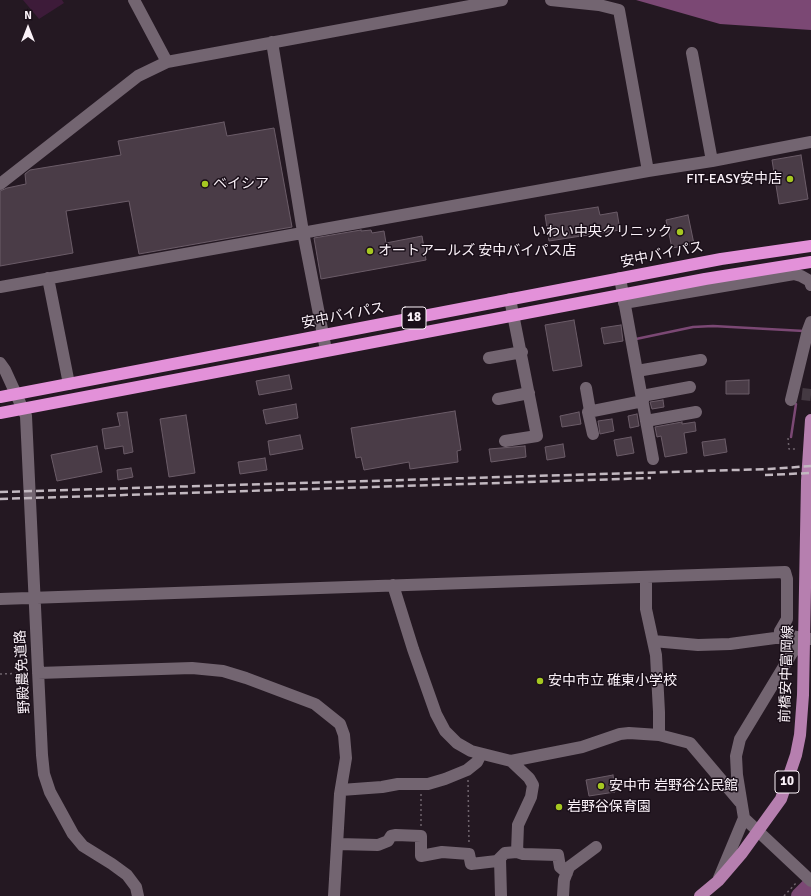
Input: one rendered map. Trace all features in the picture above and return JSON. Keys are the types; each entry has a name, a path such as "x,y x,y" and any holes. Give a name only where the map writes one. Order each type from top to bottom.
{"highway":[{"name":"安中バイパス","path":"0,397 721,259 811,246"},
{"name":"18","path":"0,413 514,315 624,299 704,279 782,271 811,262"}],"main road":[{"name":"前橋安中富岡線","path":"700,896 718,881 759,831 781,799 796,755 800,735 808,625 806,480 804,452 811,420"}],"street":[{"path":"134,0 167,62"},
{"path":"0,184 138,76 167,62 502,0"},
{"path":"551,0 619,10 648,171"},
{"path":"272,42 303,232 326,350"},
{"path":"692,53 712,162"},
{"path":"0,287 648,171 712,162 811,142"},
{"path":"782,271 801,276 810,281 811,285"},
{"path":"48,278 69,384"},
{"path":"620,278 653,459"},
{"path":"505,441 538,436 510,299"},
{"path":"795,396 808,330 811,322"},
{"path":"489,358 522,352"},
{"path":"637,371 701,360"},
{"name":"野殿農免道路","path":"0,363 6,370 26,416 44,774 50,792 73,834 84,846 127,875 136,888 138,896"},
{"path":"590,411 690,387"},
{"path":"586,388 592,434"},
{"path":"498,399 529,393"},
{"path":"646,421 696,412"},
{"path":"0,599 785,572 787,579 787,619 780,632 779,638"},
{"path":"646,577 646,609 656,655 659,735"},
{"path":"393,585 413,649 436,714 446,731 457,743 471,751 511,761 582,747 620,734 629,733 659,735 690,743 740,802"},
{"path":"653,641 698,644 730,644 790,636 807,639"},
{"path":"807,639 792,653 740,739 736,756 740,802 744,818 808,879"},
{"path":"38,673 192,668 223,671 294,695 315,704 340,724 344,735 346,758 341,790 334,896"},
{"path":"341,790 382,787 398,784 428,784 462,772 477,762 481,754"},
{"path":"501,896 507,855 518,825 531,797 533,785 529,778 511,761"},
{"path":"718,881 744,818"},
{"path":"338,844 378,845 388,841 391,836 421,836 422,856 442,852 469,854 471,864 498,861 507,855 558,855 560,867 567,873"},
{"path":"563,896 564,880 569,867 596,847"}],"path":[{"path":"788,438 789,448 804,452"},
{"path":"0,674 38,673"},
{"path":"462,772 468,779 469,854"},
{"path":"421,784 421,836"}],"shaded area":[{"path":"23,0 62,0 64,3 39,19"},
{"path":"636,0 811,0 811,30 720,24"}],"building":[{"name":"ベイシア","path":"224,122 227,136 274,128 292,227 139,254 129,201 66,211 73,253 0,266 0,191 26,184 25,174 30,170 121,155 118,141"},
{"name":"FIT-EASY安中店","path":"801,155 808,199 779,204 772,160"},
{"path":"598,207 600,215 617,212 620,230 549,241 545,215"},
{"name":"いわい中央クリニック","path":"688,215 694,244 672,248 666,220"},
{"name":"オートアールズ 安中バイパス店","path":"361,230 371,230 372,233 384,231 386,243 422,236 426,260 321,279 314,238"},
{"path":"574,320 582,366 553,371 545,325"},
{"path":"621,325 623,341 604,344 601,328"},
{"path":"289,375 292,389 259,395 256,381"},
{"path":"749,380 749,394 726,394 726,381"},
{"path":"663,400 664,407 652,409 650,402"},
{"path":"296,404 298,418 266,424 263,410"},
{"path":"455,411 461,450 457,451 458,462 410,469 409,462 364,470 361,457 356,458 351,428"},
{"path":"127,412 133,452 124,454 123,446 105,449 102,429 120,426 117,413"},
{"path":"579,412 581,424 562,427 560,416"},
{"path":"637,414 639,426 630,428 628,416"},
{"path":"186,415 195,473 169,477 160,419"},
{"path":"612,419 614,431 600,434 598,421"},
{"path":"682,422 682,424 695,422 696,431 684,433 687,453 665,457 661,436 657,437 655,427"},
{"path":"300,435 303,449 270,455 268,441"},
{"path":"631,437 634,453 617,456 614,440"},
{"path":"725,439 727,452 704,456 702,442"},
{"path":"563,444 565,457 547,460 545,447"},
{"path":"97,446 102,472 57,481 51,455"},
{"path":"525,446 526,457 491,462 489,449"},
{"path":"265,458 267,470 240,474 238,462"},
{"path":"131,468 133,477 118,480 117,470"},
{"name":"安中市 岩野谷公民館","path":"613,775 615,792 589,796 586,780"}],"waterway":[{"path":"636,339 693,327 713,326 804,331"},
{"path":"791,437 796,404"},
{"path":"799,896 811,884"}],"tunnel":[{"path":"802,394 811,395"}],"railway":[{"path":"0,492 769,469 811,466"},
{"path":"765,475 811,473"},
{"path":"0,499 651,478"}],"place":[{"name":"FIT-EASY安中店","path":"790,179"},
{"name":"ベイシア","path":"205,184"},
{"name":"いわい中央クリニック","path":"680,232"},
{"name":"オートアールズ 安中バイパス店","path":"370,251"},
{"name":"安中市立 碓東小学校","path":"540,681"},
{"name":"安中市 岩野谷公民館","path":"601,786"},
{"name":"岩野谷保育園","path":"559,807"}]}
